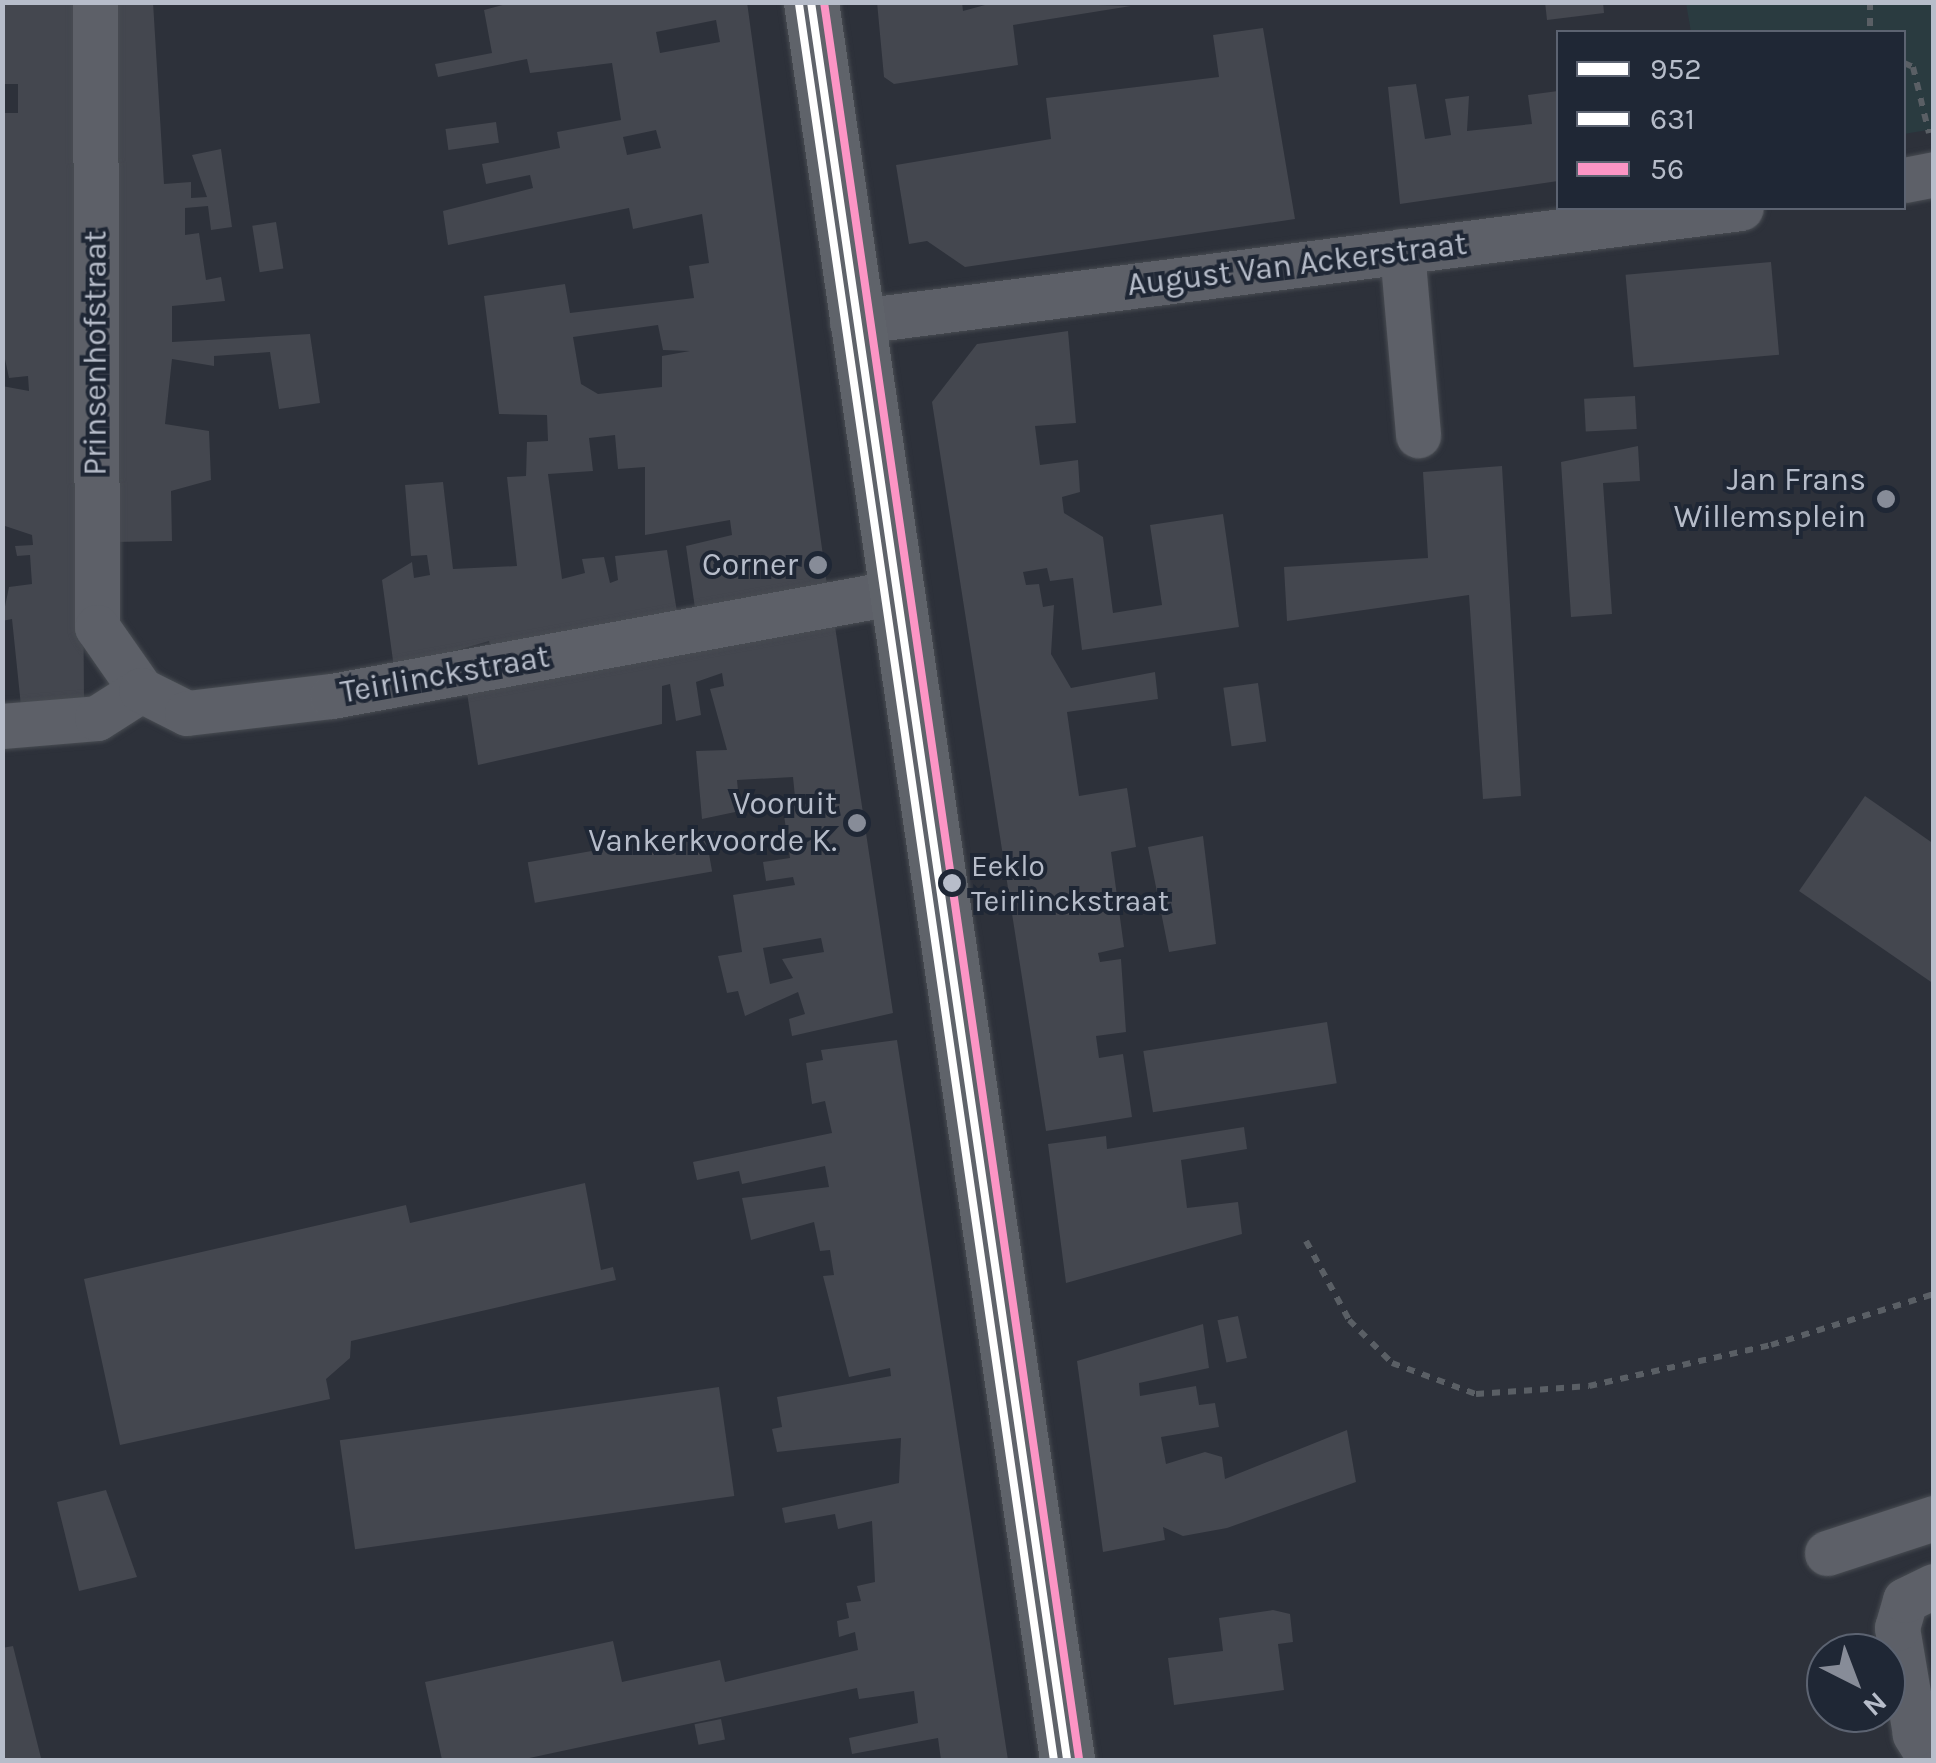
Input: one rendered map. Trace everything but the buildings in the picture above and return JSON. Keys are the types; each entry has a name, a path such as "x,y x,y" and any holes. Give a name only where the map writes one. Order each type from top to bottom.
{"main road":[{"path":"811,2 852,322 897,592 1067,1760"}],"street":[{"name":"Prinsenhofstraat","path":"95,2 97,627 141,690"},
{"path":"1906,179 1932,160"},
{"name":"August Van Ackerstraat","path":"852,322 1725,210"},
{"path":"1402,251 1418,435"},
{"name":"Teirlinckstraat","path":"141,690 187,713 332,696 897,592"},
{"path":"2,726 97,718 141,690"},
{"path":"1827,1553 1927,1520 1932,1586 1905,1600 1897,1628 1915,1734 1931,1760"}],"path":[{"path":"1870,2 1870,30"},
{"path":"1906,64 1913,66 1932,160"},
{"path":"1306,1241 1350,1320 1392,1362 1476,1394 1589,1386 1771,1346 1934,1294"}],"shaded area":[{"path":"1686,3 1933,3 1933,129 1906,134 1906,30 1691,30"}],"transit line":[{"name":"952","path":"811,2 1067,1760"},
{"name":"56","path":"824,2 1079,1758"},
{"name":"631","path":"799,4 1054,1760"}],"place":[{"name":"Jan Frans Willemsplein","path":"1886,499"},
{"name":"Corner","path":"818,565"},
{"name":"Vooruit Vankerkvoorde K.","path":"857,823"},
{"name":"Eeklo Teirlinckstraat","path":"952,883"}]}
